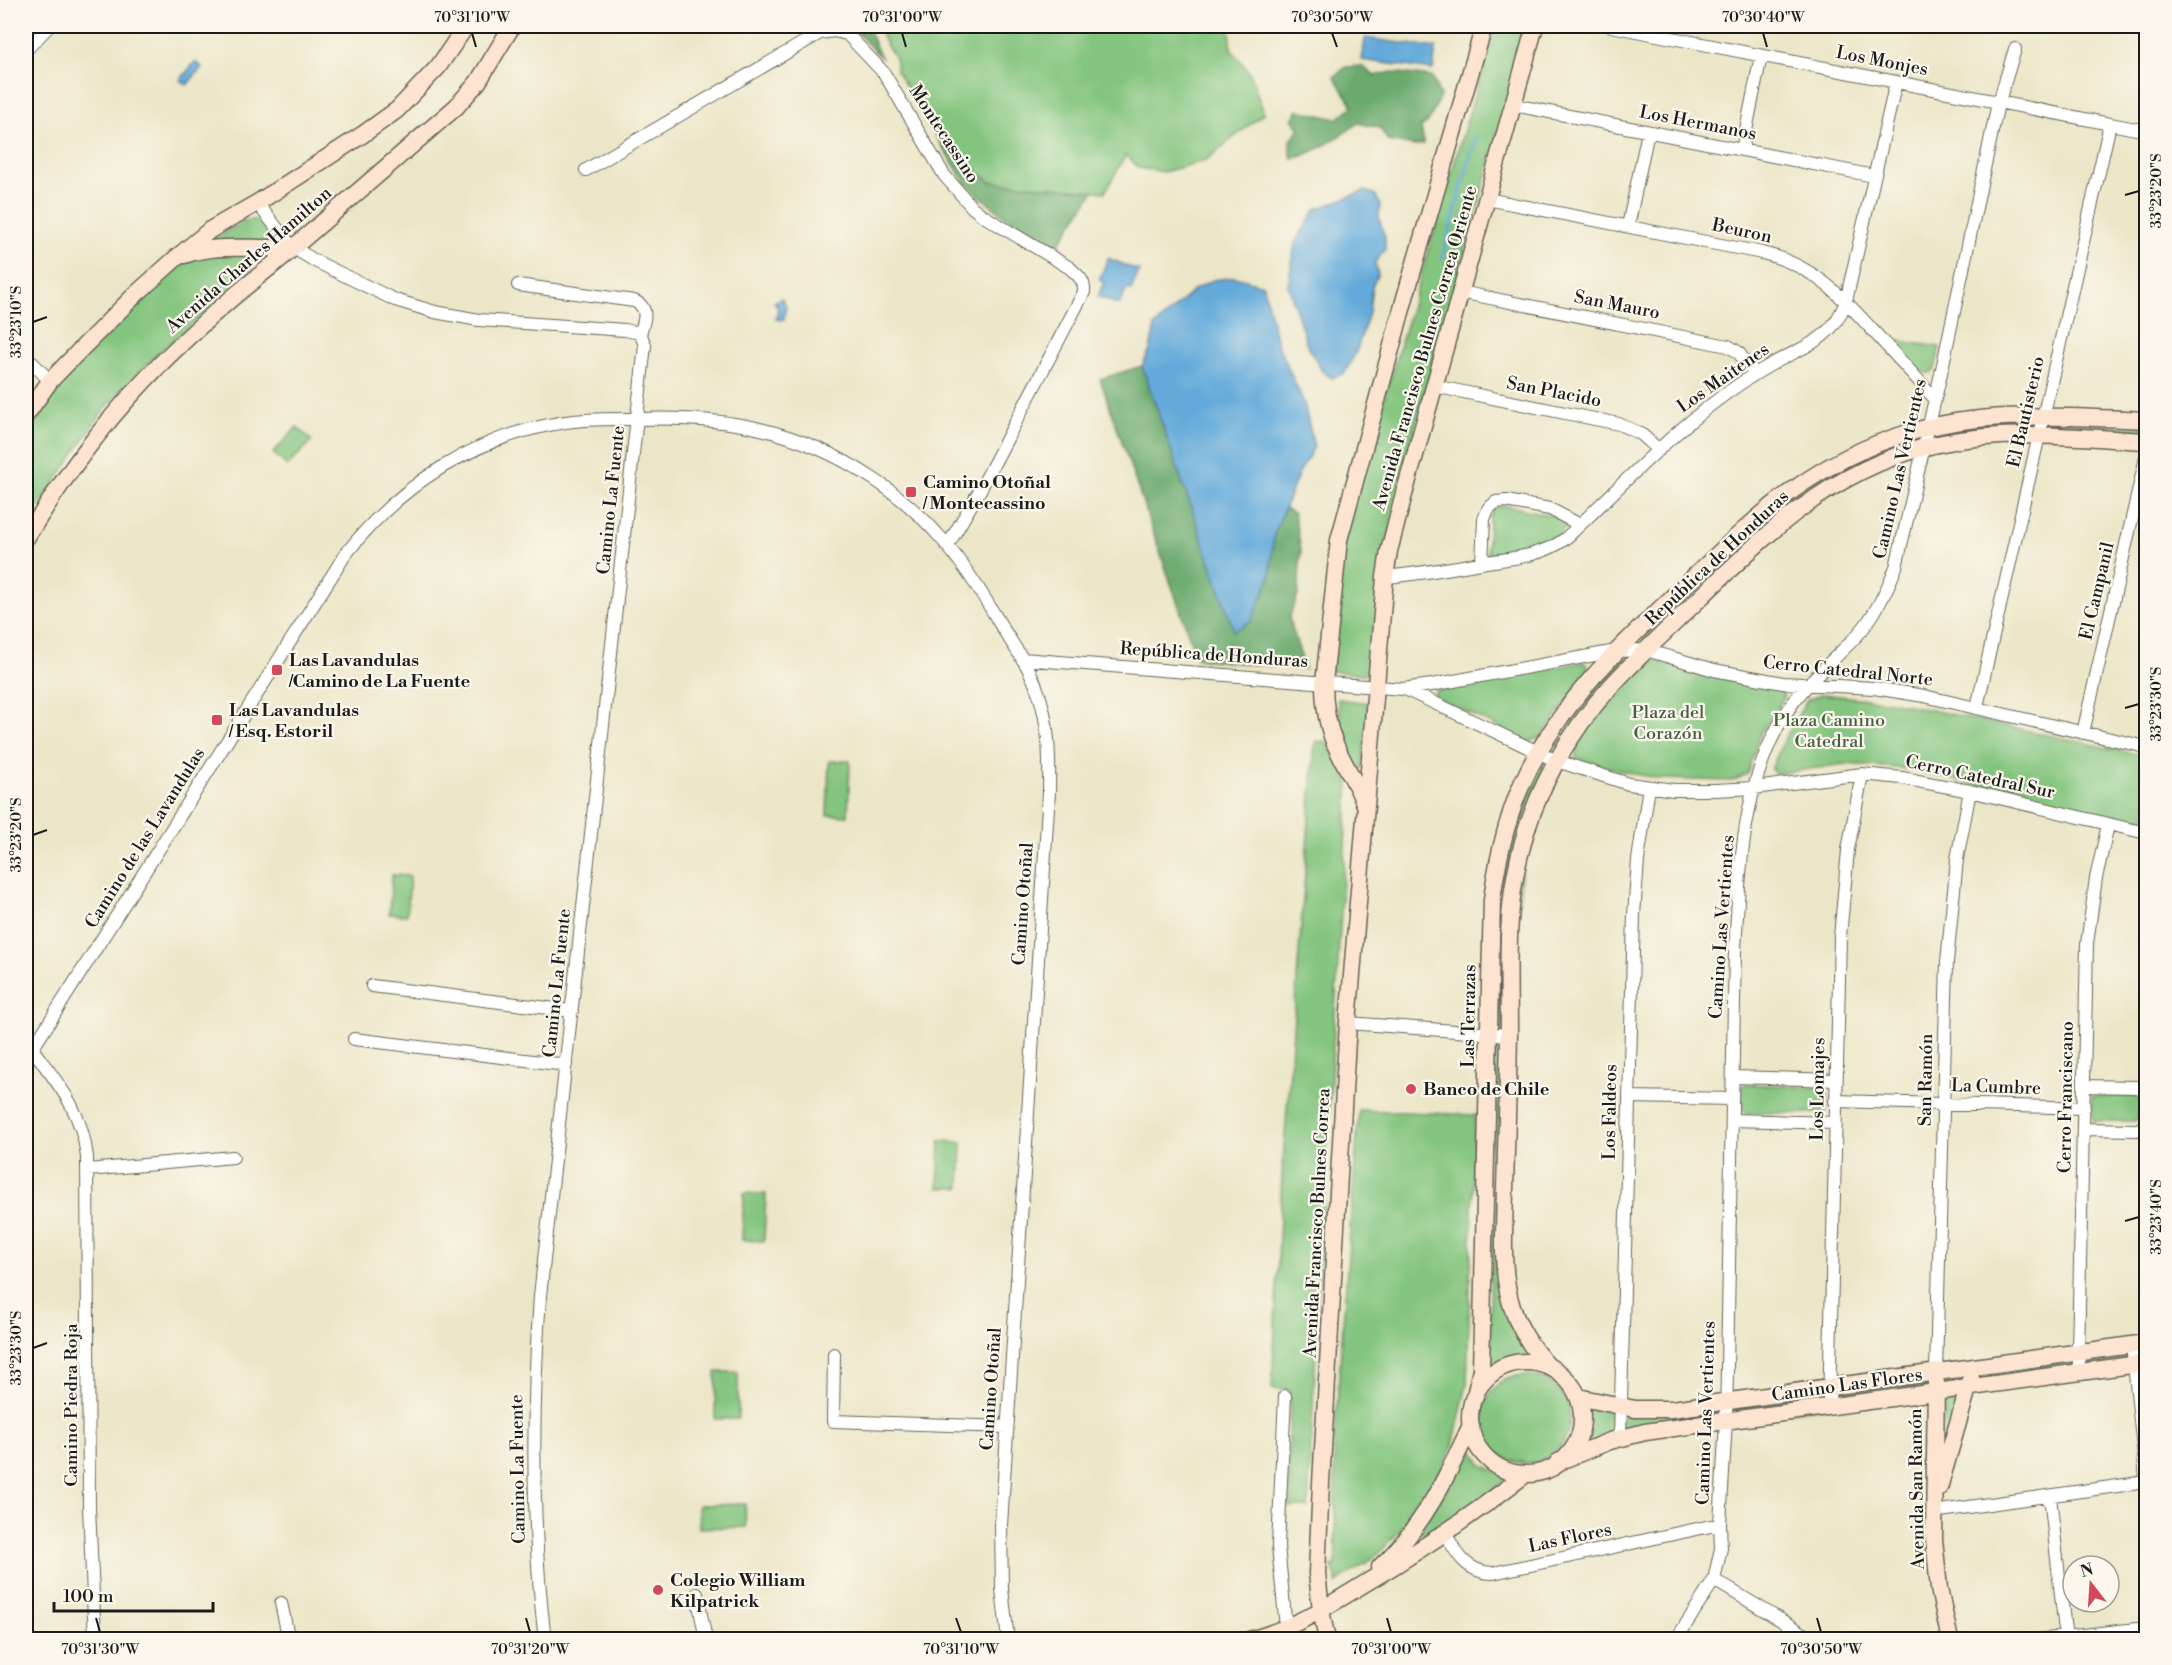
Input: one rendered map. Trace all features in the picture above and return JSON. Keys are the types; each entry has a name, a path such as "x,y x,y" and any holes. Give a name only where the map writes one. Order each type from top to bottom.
{"street":[{"path":"26,50 49,26"},
{"name":"Avenida Charles Hamilton","path":"26,416 50,381 135,295 175,259 210,230 257,203 397,110 438,68 466,26"},
{"name":"Avenida Charles Hamilton","path":"26,538 73,466 119,408 166,358 253,280 456,107 477,82 512,26"},
{"name":"Avenida Francisco Bulnes Correa Oriente","path":"1324,683 1339,540 1406,294 1484,26"},
{"name":"Avenida Francisco Bulnes Correa Oriente","path":"1377,686 1385,577 1392,541 1535,26"},
{"name":"Los Monjes","path":"1611,26 2146,131"},
{"name":"Montecassino","path":"586,170 820,33 834,31 847,34 884,73 944,175 963,198 982,215 1070,268 1082,280 1084,286 1084,292 986,480 948,545"},
{"name":"Camino Las Vertientes","path":"1676,1640 1714,1580 1721,1548 1737,915 1754,788 1766,750 1784,716 1807,686 1860,632 1885,594 1900,553 1998,101 2015,49"},
{"path":"1742,150 1761,56"},
{"name":"Los Maitenes","path":"1385,577 1431,572 1535,554 1550,549 1581,525 1659,450 1712,404 1755,374 1825,336 1836,323 1846,301 1896,82"},
{"name":"Los Hermanos","path":"1514,105 1874,176"},
{"name":"El Bautisterio","path":"1977,707 2110,124"},
{"path":"1628,226 1648,132"},
{"name":"Beuron","path":"1487,198 1781,258 1814,274 1846,301 1935,399"},
{"path":"257,203 292,247 376,292 435,312 479,320 640,333"},
{"path":"175,259 198,250 219,247 260,249 292,247"},
{"path":"253,280 261,267 260,249"},
{"name":"Camino La Fuente","path":"518,285 634,301 640,303 644,309 645,320 640,333 645,345 645,356 540,1296 534,1396 535,1507 545,1640"},
{"name":"San Mauro","path":"1460,292 1728,346 1738,352 1755,374"},
{"path":"26,356 50,381"},
{"name":"San Placido","path":"1434,386 1619,424 1641,434 1659,450"},
{"name":"Camino Otoñal","path":"638,419 686,417 732,422 774,432 814,447 855,467 885,486 914,510 948,545 980,590 1023,659 1033,678 1044,711 1050,758 1001,1525 1001,1565 1008,1640"},
{"name":"República de Honduras","path":"1539,752 1574,699 1616,651 1748,527 1794,488 1832,465 1871,446 1929,427 1986,417 2146,420"},
{"name":"Camino de las Lavandulas","path":"29,1055 345,555 372,522 438,469 499,439 566,422 638,419"},
{"name":"República de Honduras","path":"1403,689 1557,761 1581,724 1611,686 1646,650 1796,510 1840,482 1878,463 1924,447 1981,437 2039,435 2146,441"},
{"name":"El Campanil","path":"2083,732 2146,457"},
{"path":"1482,563 1484,519 1488,508 1496,502 1506,501 1550,509 1581,525"},
{"path":"1748,527 1761,541"},
{"name":"Cerro Catedral Norte","path":"1616,651 1646,650 1736,675 1807,686 1896,691 1977,707 2146,747"},
{"name":"República de Honduras","path":"1023,659 1403,689 1432,686 1616,651"},
{"name":"Avenida Francisco Bulnes Correa","path":"1324,683 1325,706 1331,734 1355,779 1366,808"},
{"name":"Avenida Francisco Bulnes Correa","path":"1327,1640 1317,1573 1319,1520 1348,1023 1377,686"},
{"name":"Las Terrazas","path":"1475,1396 1481,1370 1491,899 1499,854 1519,791 1539,752"},
{"path":"1549,1367 1530,1362 1505,1367 1484,1382 1475,1396 1471,1425 1477,1446 1486,1458 1504,1470 1537,1472 1558,1462 1573,1447 1581,1428 1582,1417 1578,1397 1563,1376 1549,1367 1524,1337 1503,1272 1509,1035 1509,925 1518,858 1532,814 1557,761"},
{"name":"Cerro Catedral Sur","path":"1557,761 1603,777 1649,787 1695,790 1754,788 1862,774 1902,778 1970,791 2146,833"},
{"name":"Los Lomajes","path":"1829,1407 1835,1101 1842,907 1848,850 1862,774"},
{"name":"Los Faldeos","path":"1620,1438 1634,915 1638,860 1649,787"},
{"name":"San Ramón","path":"1936,1372 1949,923 1956,859 1970,791"},
{"name":"Cerro Franciscano","path":"2080,1372 2078,1353 2087,944 2096,878 2108,825"},
{"path":"1499,854 1518,858"},
{"path":"372,986 572,1011"},
{"path":"1348,1023 1509,1035"},
{"path":"354,1039 566,1065"},
{"name":"Camino Piedra Roja","path":"29,1055 66,1094 79,1118 86,1144 90,1528 95,1640"},
{"path":"1732,1077 1836,1080"},
{"path":"2084,1086 2137,1087 2142,1089 2146,1095"},
{"path":"1629,1097 1732,1098"},
{"name":"La Cumbre","path":"1835,1101 2084,1108"},
{"path":"1732,1120 1835,1123"},
{"path":"2083,1129 2137,1130 2142,1128 2146,1121"},
{"path":"88,1170 233,1156"},
{"path":"1485,1197 1504,1198"},
{"path":"2139,1344 2146,1477"},
{"name":"Camino Las Flores","path":"1578,1397 1621,1406 1660,1410 2139,1344"},
{"path":"834,1354 832,1421 1006,1427"},
{"name":"Camino Las Flores","path":"1558,1462 1620,1438 1726,1421 2141,1364"},
{"path":"1974,1367 1934,1508 2050,1496 2146,1482"},
{"name":"Avenida San Ramón","path":"1936,1372 1935,1564 1950,1640"},
{"path":"1285,1396 1278,1546 1286,1628"},
{"path":"1354,1591 1386,1562 1414,1529 1438,1493 1471,1425"},
{"path":"1249,1640 1286,1628 1354,1591 1445,1533 1526,1473"},
{"path":"2050,1496 2066,1638"},
{"name":"Las Flores","path":"1445,1533 1468,1567 1493,1574 1720,1524"},
{"path":"1714,1580 1814,1640"},
{"path":"697,1594 706,1640"},
{"path":"281,1604 289,1640"},
{"path":"2037,1640 2146,1628"}],"green space":[{"path":"851,26 866,26 882,59"},
{"path":"879,26 1230,26 1231,49 1250,73 1264,113 1206,160 1164,172 1139,168 1126,155 1105,192 991,182 942,146 896,70 894,56 884,41"},
{"path":"1495,26 1529,26 1394,502 1370,675 1331,671 1344,534"},
{"path":"1362,66 1375,76 1392,72 1432,77 1440,96 1429,121 1421,127 1424,144 1414,146 1388,141 1380,128 1358,123 1326,144 1292,159 1290,142 1300,129 1292,119 1298,110 1337,119 1353,106 1334,77 1346,67"},
{"path":"940,143 991,182 1094,191 1057,247 1005,217 966,184"},
{"path":"246,220 259,220 277,239 277,242 256,244 252,272 158,353 103,411 26,525 26,421 121,317 191,255"},
{"path":"1893,340 1940,347 1935,369 1930,373 1920,372"},
{"path":"1142,366 1234,631 1251,621 1270,579 1274,534 1285,508 1294,514 1301,549 1298,595 1289,618 1305,669 1197,659 1100,379"},
{"path":"1989,421 2146,427 2146,436 2056,429 1988,429 1966,432 1845,471 1646,642 1641,637 1787,499 1882,446"},
{"path":"297,427 312,441 287,466 273,453"},
{"path":"1504,505 1558,517 1569,522 1557,537 1534,546 1490,555 1487,550 1490,516 1494,508"},
{"path":"1623,656 1626,662 1553,752 1550,750 1549,747 1567,718"},
{"name":"Plaza del Corazón","path":"1656,661 1709,675 1782,689 1784,698 1761,732 1747,774 1733,781 1661,779 1576,758 1583,732 1601,707 1644,664"},
{"path":"1583,662 1587,664 1590,671 1541,737 1529,742 1435,697 1434,694 1437,690"},
{"name":"Plaza Camino Catedral","path":"1822,694 1894,702 2146,756 2146,825 1908,769 1845,764 1775,774 1771,769 1785,738 1807,700"},
{"path":"1338,699 1369,703 1362,769 1355,763 1346,747 1341,728"},
{"path":"1326,741 1349,779 1308,1507 1288,1507 1290,1390 1272,1389 1282,1175 1315,742"},
{"path":"829,761 850,761 848,816 827,815"},
{"path":"1542,761 1546,763 1525,817 1499,1187 1496,1269 1508,1321 1530,1357 1508,1360 1489,1370 1497,922 1508,840 1528,787"},
{"path":"392,875 410,876 407,915 389,914"},
{"path":"1746,1084 1825,1088 1827,1090 1826,1111 1823,1113 1745,1113 1742,1110 1742,1086"},
{"path":"2092,1096 2136,1096 2143,1108 2135,1121 2093,1121"},
{"path":"1359,1110 1475,1115 1467,1384 1452,1450 1420,1510 1376,1556 1336,1583 1331,1566 1336,1567 1334,1443"},
{"path":"940,1141 962,1142 960,1188 938,1188"},
{"path":"744,1193 766,1194 764,1241 742,1240"},
{"path":"2146,1350 2146,1359 1587,1442 1584,1437 1587,1419 1583,1404 1612,1411"},
{"path":"716,1372 738,1372 738,1419 715,1419"},
{"path":"1517,1375 1535,1375 1551,1382 1563,1394 1570,1410 1570,1428 1563,1444 1551,1456 1535,1463 1517,1463 1501,1456 1489,1444 1482,1428 1482,1410 1489,1394 1501,1382"},
{"path":"1959,1401 1943,1454 1944,1403"},
{"path":"1469,1444 1481,1464 1509,1478 1426,1538 1421,1531"},
{"path":"745,1504 746,1527 699,1528 698,1505"}],"water":[{"path":"1365,38 1436,48 1433,70 1362,60"},
{"path":"195,62 202,67 187,85 180,80"},
{"path":"1364,191 1375,194 1380,204 1379,218 1385,238 1385,250 1375,262 1378,274 1372,286 1369,313 1356,352 1345,373 1332,378 1322,371 1307,345 1288,285 1295,243 1316,209"},
{"path":"1108,258 1139,271 1131,290 1127,289 1119,305 1098,296 1104,282 1099,280"},
{"path":"1235,277 1263,285 1277,343 1304,403 1314,447 1299,473 1274,534 1270,578 1251,621 1234,631 1142,366 1150,350 1155,326 1195,289 1213,280"},
{"path":"782,298 786,306 784,320 776,319 778,308 774,302"}],"waterway":[{"path":"1442,258 1476,136"}],"place":[{"name":"Camino Otoñal / Montecassino","path":"911,492"},
{"name":"Las Lavandulas /Camino de La Fuente","path":"277,670"},
{"name":"Las Lavandulas / Esq. Estoril","path":"217,720"},
{"name":"Banco de Chile","path":"1411,1089"},
{"name":"Colegio William Kilpatrick","path":"658,1590"}]}
